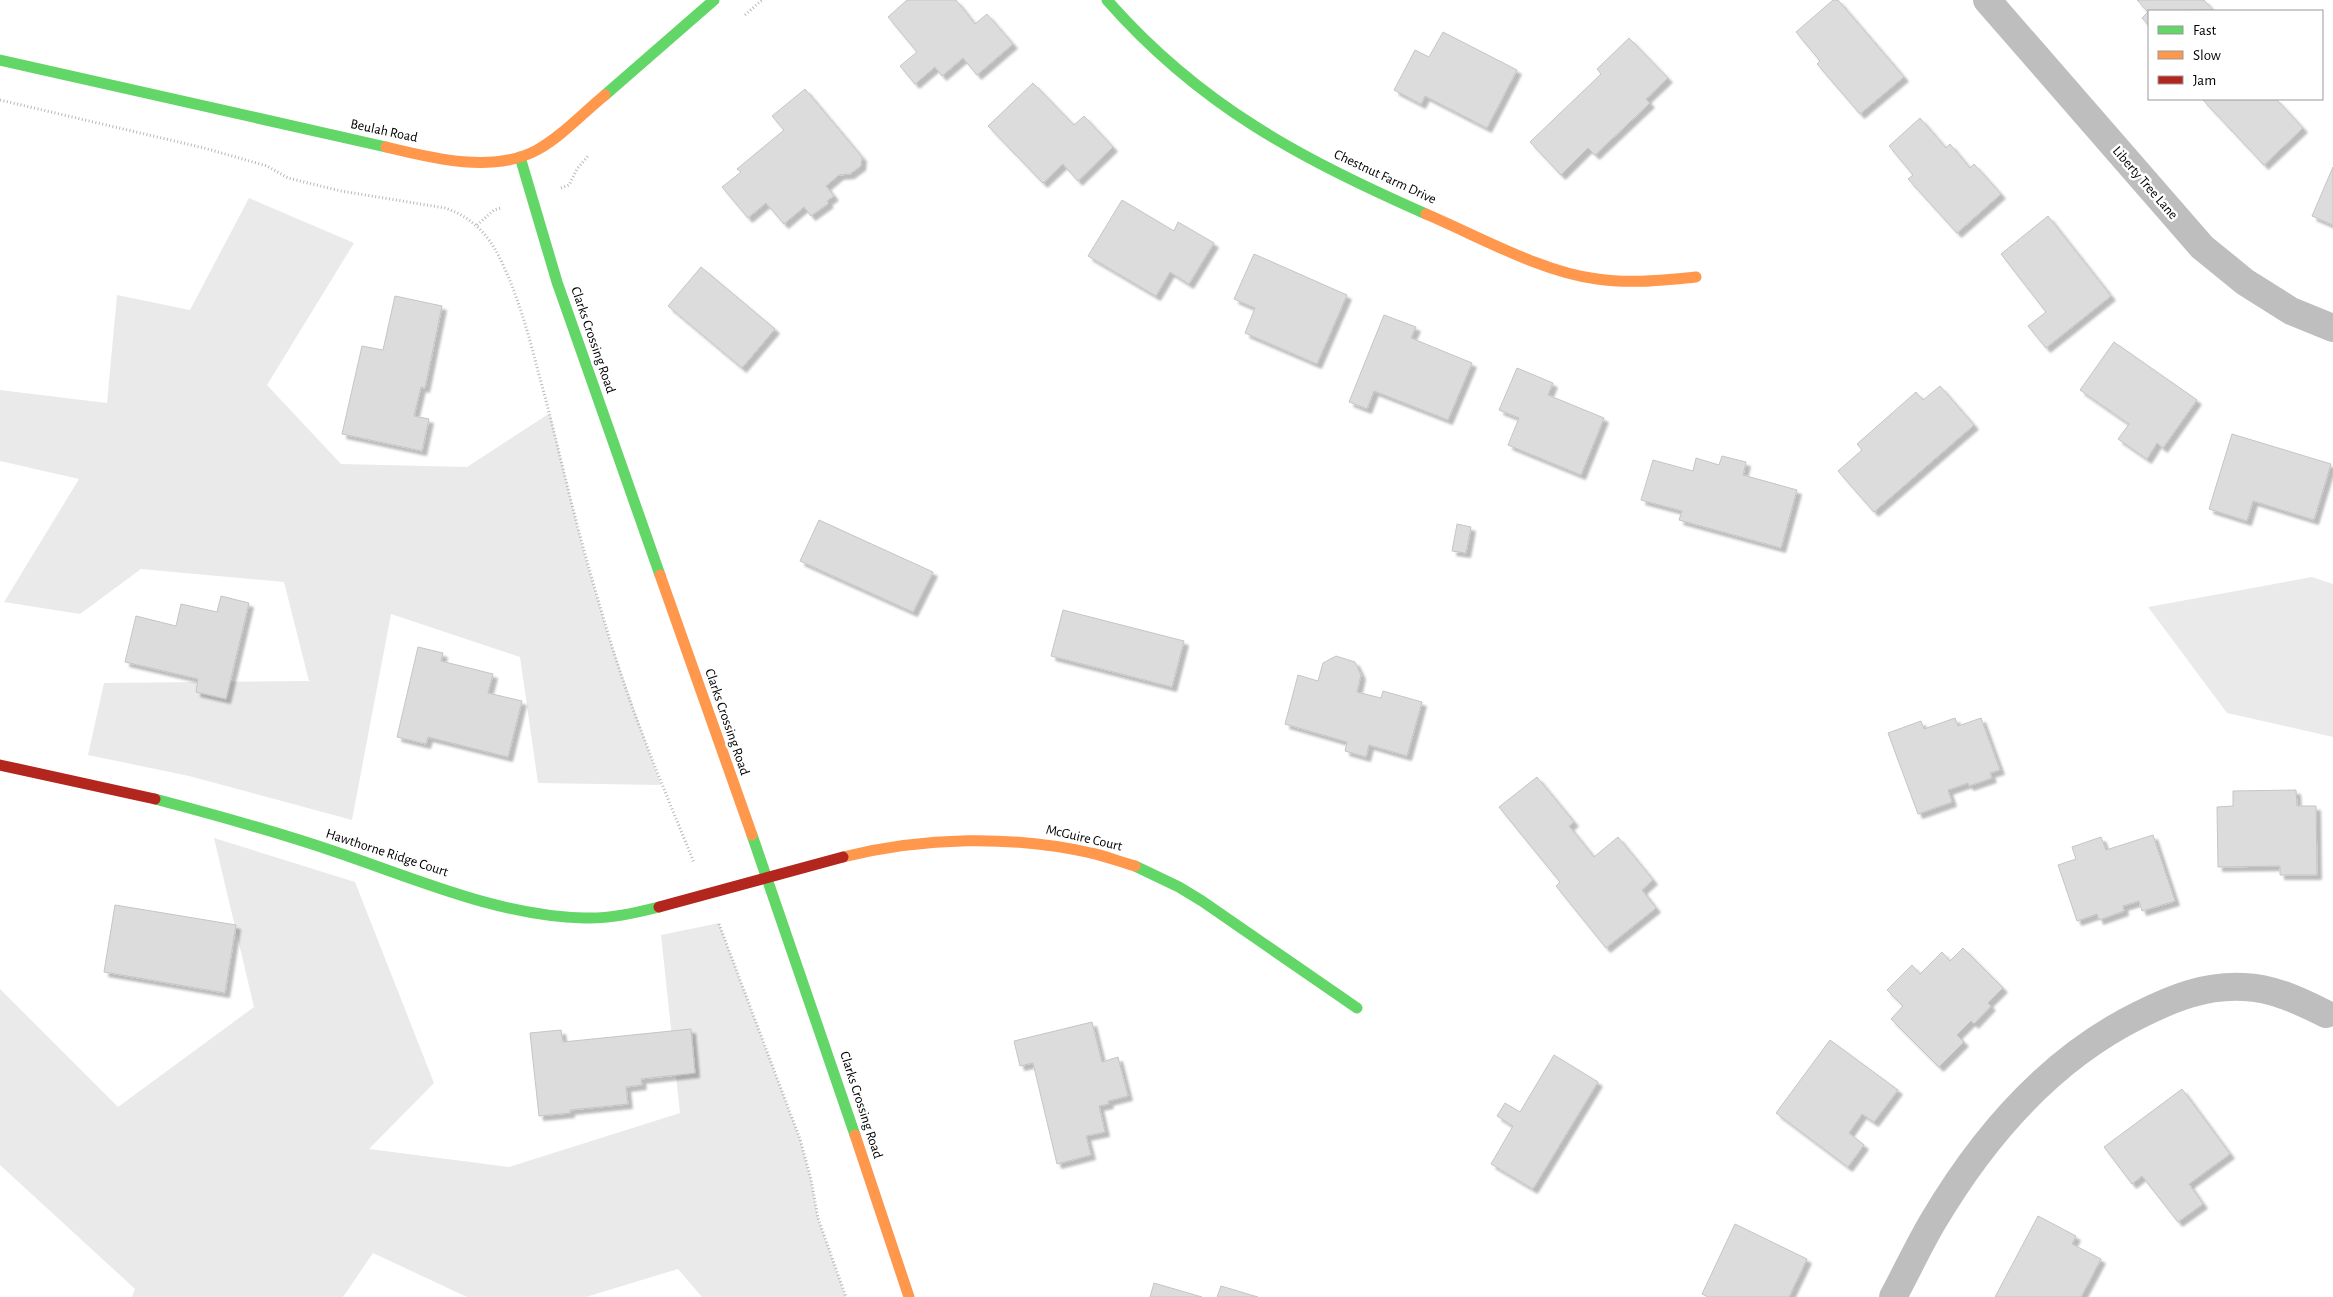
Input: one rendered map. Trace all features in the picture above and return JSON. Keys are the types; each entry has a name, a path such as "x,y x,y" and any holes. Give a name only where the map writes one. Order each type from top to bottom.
{"street":[{"name":"Beulah Road","path":"0,60 398,150 456,160 475,161 520,157 560,132 714,0"},
{"name":"Chestnut Farm Drive","path":"1107,0 1161,54 1232,113 1307,157 1402,203 1548,266 1582,276 1636,282 1696,277"},
{"name":"Liberty Tree Lane","path":"1988,0 2202,247 2245,282 2291,311 2333,328"},
{"name":"Clarks Crossing Road","path":"520,157 556,282 810,999 909,1297"},
{"name":"Hawthorne Ridge Court","path":"0,765 183,805 486,900 531,911 572,918 649,909 766,878"},
{"name":"McGuire Court","path":"766,878 831,859 902,846 1013,841 1032,842 1080,850 1134,865 1177,886 1222,913 1303,973 1357,1008"},
{"path":"1893,1297 1932,1223 1976,1157 2019,1104 2064,1062 2116,1026 2174,997 2206,988 2245,986 2286,995 2326,1014"}],"path":[{"path":"0,100 204,148 267,166 288,178 341,191 445,208 457,212 477,225 490,240 504,267 532,347 584,552 633,710 749,1000 800,1139 811,1179 818,1218 846,1297"}],"shaded area":[{"path":"249,198 354,243 267,385 341,464 467,467 550,413 584,552 608,634 661,785 538,783 520,657 391,614 352,820 189,776 88,755 104,683 309,681 284,582 141,569 80,614 4,602 79,479 0,461 0,390 107,403 117,295 190,310"},
{"path":"2312,577 2333,584 2333,737 2227,713 2148,607"},
{"path":"214,838 355,882 434,1083 369,1149 509,1167 680,1113 661,935 719,923 800,1139 811,1179 818,1218 846,1297 702,1297 678,1269 586,1297 467,1297 373,1253 343,1297 132,1297 135,1289 0,1165 0,989 118,1107 254,1007"}],"building":[{"path":"907,0 956,0 975,24 987,14 1013,44 977,75 963,58 942,76 935,67 915,84 900,66 917,52 888,17"},
{"path":"1833,0 1838,0 1904,77 1860,114 1817,64 1820,61 1796,32"},
{"path":"2137,0 2204,0 2213,10 2148,10 2148,12"},
{"path":"2148,12 2148,25 2142,18"},
{"path":"1443,32 1517,70 1487,128 1425,96 1421,104 1394,90 1415,50 1429,57"},
{"path":"1629,38 1668,78 1646,99 1650,103 1595,155 1588,148 1561,175 1530,142 1601,74 1597,69"},
{"path":"1033,83 1074,125 1084,116 1113,147 1078,181 1063,164 1043,183 988,126"},
{"path":"805,89 862,157 861,166 850,174 839,175 826,186 834,196 827,201 829,203 811,216 804,207 784,224 766,203 748,218 722,187 741,172 737,169 784,130 772,116"},
{"path":"2203,100 2277,100 2303,128 2264,165"},
{"path":"1920,118 1946,148 1950,144 1970,168 1974,164 2001,194 1957,233 1908,179 1913,175 1889,146"},
{"path":"2333,167 2333,225 2312,216"},
{"path":"1122,200 1174,231 1178,222 1214,243 1189,284 1170,272 1156,296 1088,256"},
{"path":"2048,216 2111,296 2046,348 2028,326 2046,312 2001,254"},
{"path":"1254,254 1347,295 1317,364 1245,333 1255,308 1234,299"},
{"path":"701,267 775,329 742,368 668,306"},
{"path":"395,296 442,306 425,388 421,387 414,416 429,419 422,451 342,434 362,346 383,350"},
{"path":"1384,315 1416,327 1411,338 1472,363 1448,420 1374,391 1367,409 1349,402"},
{"path":"2114,342 2197,400 2163,448 2157,443 2147,459 2118,439 2129,424 2080,390"},
{"path":"1517,368 1553,383 1548,395 1604,418 1581,475 1508,445 1519,418 1499,410"},
{"path":"1940,386 1974,425 1874,512 1838,471 1862,450 1857,444 1916,392 1923,400"},
{"path":"2232,434 2331,464 2314,520 2253,501 2247,521 2209,509"},
{"path":"1722,456 1746,462 1743,475 1797,490 1781,548 1679,520 1682,511 1641,500 1653,460 1693,471 1696,458 1719,465"},
{"path":"819,520 933,572 913,612 800,561"},
{"path":"1457,524 1471,527 1466,553 1452,551"},
{"path":"221,596 249,603 226,699 196,692 198,679 125,662 136,616 176,626 181,604 217,612"},
{"path":"1063,610 1184,641 1172,687 1051,656"},
{"path":"418,647 443,653 441,661 493,674 488,693 522,701 508,757 428,737 426,744 397,737"},
{"path":"1336,656 1355,662 1361,675 1357,692 1381,698 1383,691 1422,702 1407,756 1369,745 1366,757 1345,751 1347,742 1285,724 1298,675 1318,681 1323,663"},
{"path":"1955,718 1958,726 1981,718 2000,770 1990,773 1992,778 1969,786 1968,783 1948,790 1952,802 1918,814 1888,733 1921,721 1924,729"},
{"path":"1537,777 1574,822 1569,826 1594,857 1618,837 1653,880 1642,890 1656,908 1606,948 1556,886 1560,882 1499,807"},
{"path":"2296,790 2297,806 2316,806 2317,875 2280,875 2280,866 2218,867 2217,807 2233,806 2233,791"},
{"path":"2153,835 2175,901 2142,911 2139,901 2123,906 2124,911 2099,920 2097,914 2077,921 2058,865 2076,859 2072,847 2101,837 2106,850"},
{"path":"115,905 236,925 225,993 104,972"},
{"path":"1963,948 2003,988 1988,1003 1991,1006 1974,1024 1971,1021 1957,1035 1964,1042 1939,1067 1891,1019 1903,1006 1887,990 1912,965 1920,974 1942,952 1950,961"},
{"path":"1092,1022 1102,1062 1118,1057 1128,1096 1108,1101 1109,1104 1099,1106 1105,1132 1086,1136 1091,1155 1057,1164 1033,1063 1020,1066 1014,1041"},
{"path":"691,1029 695,1073 641,1079 642,1085 626,1087 628,1104 570,1110 570,1113 539,1116 530,1033 561,1030 563,1042"},
{"path":"1830,1040 1898,1090 1874,1122 1862,1114 1849,1133 1864,1145 1848,1167 1776,1113"},
{"path":"1554,1055 1598,1082 1533,1189 1491,1164 1513,1126 1497,1116 1505,1103 1520,1112"},
{"path":"2182,1089 2230,1154 2189,1184 2203,1204 2178,1222 2142,1176 2132,1184 2104,1147"},
{"path":"2038,1216 2076,1236 2072,1244 2101,1259 2081,1297 1995,1297"},
{"path":"1735,1224 1807,1259 1789,1297 1708,1297 1702,1294"},
{"path":"1154,1283 1202,1297 1150,1297"},
{"path":"1221,1286 1258,1297 1217,1297"}],"traffic: fast":[{"path":"605,95 714,0"},
{"path":"1107,0 1142,37 1178,70 1216,100 1254,126 1336,172 1426,214"},
{"path":"0,60 386,147"},
{"path":"520,157 557,282 660,575"},
{"path":"155,799 291,838 458,894 521,911 552,916 603,918 659,907"},
{"path":"752,835 855,1135"},
{"path":"1135,866 1179,887 1202,901 1357,1008"}],"traffic: slow":[{"path":"386,147 462,162 501,161 520,157 537,150 555,138 605,95"},
{"path":"1426,214 1532,261 1576,275 1622,281 1696,277"},
{"path":"660,575 752,835"},
{"path":"843,857 904,845 936,842 998,841 1061,847 1097,854 1135,866"},
{"path":"855,1135 909,1297"}],"traffic: jam":[{"path":"0,765 155,799"},
{"path":"659,907 843,857"}]}
